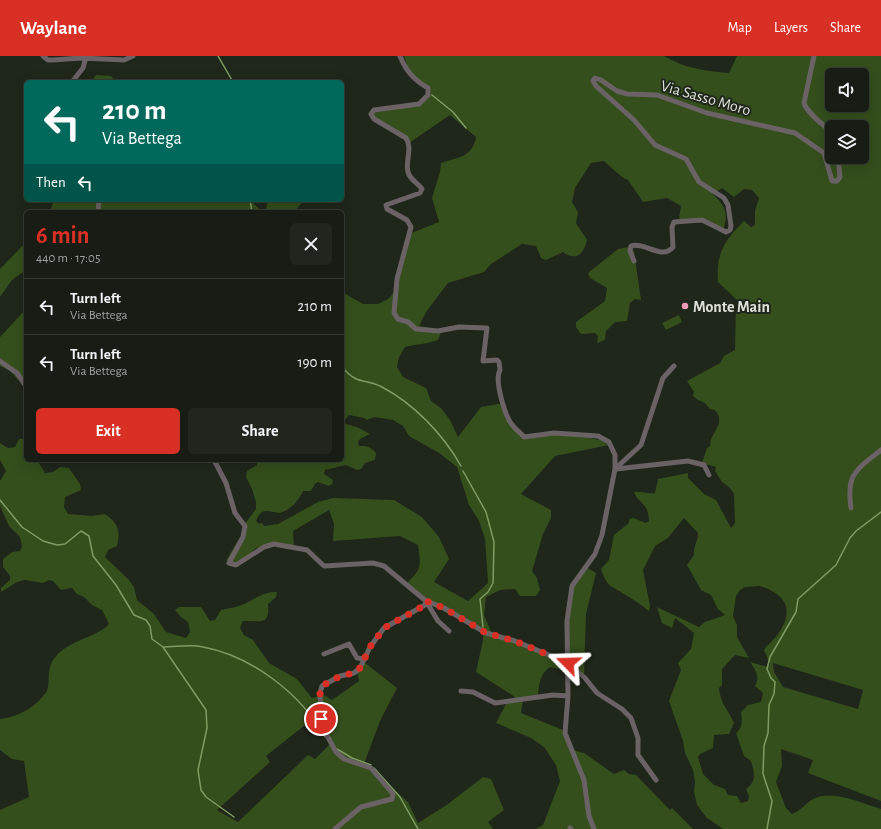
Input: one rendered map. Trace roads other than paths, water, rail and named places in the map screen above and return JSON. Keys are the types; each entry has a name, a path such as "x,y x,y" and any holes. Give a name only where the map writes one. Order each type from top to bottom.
{"street":[{"path":"43,56 48,60 86,57 124,60 133,56"},
{"path":"400,56 409,74 416,81 428,88 428,95 419,104 374,110 371,114 374,119 406,138 409,142 408,171 410,177 422,190 420,193 386,205 387,209 407,220 411,227 398,278 394,313 398,319 408,322 416,329 438,331 459,327 487,328 483,361 497,360 499,362 500,370 497,375 498,386 504,408 513,426 524,437 554,433 598,436 609,442 615,455 615,469 602,535 595,554 572,586 567,621 568,696 565,733 584,780 589,816 594,829"},
{"path":"814,56 804,103 806,109 825,125"},
{"path":"74,80 83,68 86,57"},
{"name":"Via Sasso Moro","path":"634,261 630,251 631,246 636,244 661,252 671,250 673,247 672,227 674,222 702,220 726,232 730,230 731,226 728,205 724,198 699,182 686,159 655,145 634,120 596,86 593,81 595,78 602,80 617,91 627,94 657,95 707,113 795,133 824,153 825,156"},
{"name":"Via Sasso Moro","path":"827,164 832,181 838,181 840,177 839,164"},
{"path":"0,361 17,373 24,383"},
{"path":"615,469 641,445 664,378 674,366"},
{"path":"851,508 849,493 853,475 881,450"},
{"path":"615,469 688,461 704,465 709,475"},
{"path":"215,462 226,484 235,513 245,526 243,537 229,563 236,565 264,547 274,544 307,550 324,566 373,563 384,566 426,601 444,608 486,633 515,641 568,663 585,678 597,693 622,709 631,718 638,738 638,755 656,780"},
{"path":"426,601 438,621 448,631"},
{"path":"335,829 361,807 392,799 393,794 371,768 344,759 336,752 322,726 320,693 322,686 340,676 354,673 360,668 370,647 384,628 425,605 426,601"},
{"path":"324,654 349,644 357,658 365,659"},
{"path":"461,691 473,692 495,703 553,695 568,696"}],"waterway":[{"path":"218,56 232,80"},
{"path":"432,95 453,112 466,128"},
{"path":"250,202 252,210"},
{"path":"344,369 357,379 382,387 394,394 416,411 437,431 461,466"},
{"path":"463,471 486,512 494,542 493,583 488,592 480,599 483,627"},
{"path":"0,500 22,527 43,541 57,545 65,544 81,531 89,536 93,556 116,585 134,615 146,620 150,626 152,639 163,647 206,710 207,728 198,770 201,790 206,797 234,817"},
{"path":"767,829 772,801 763,774 764,746 768,733 769,705 774,694 775,682 771,678 767,669 770,657 796,612 798,599 836,565 850,538 856,531 881,512"},
{"path":"163,647 203,647 221,652 257,668 289,692 303,706 325,737"},
{"path":"337,749 352,758 371,765"},
{"path":"374,768 400,797 418,829"}],"place":[{"name":"Monte Main","path":"685,306"}]}
